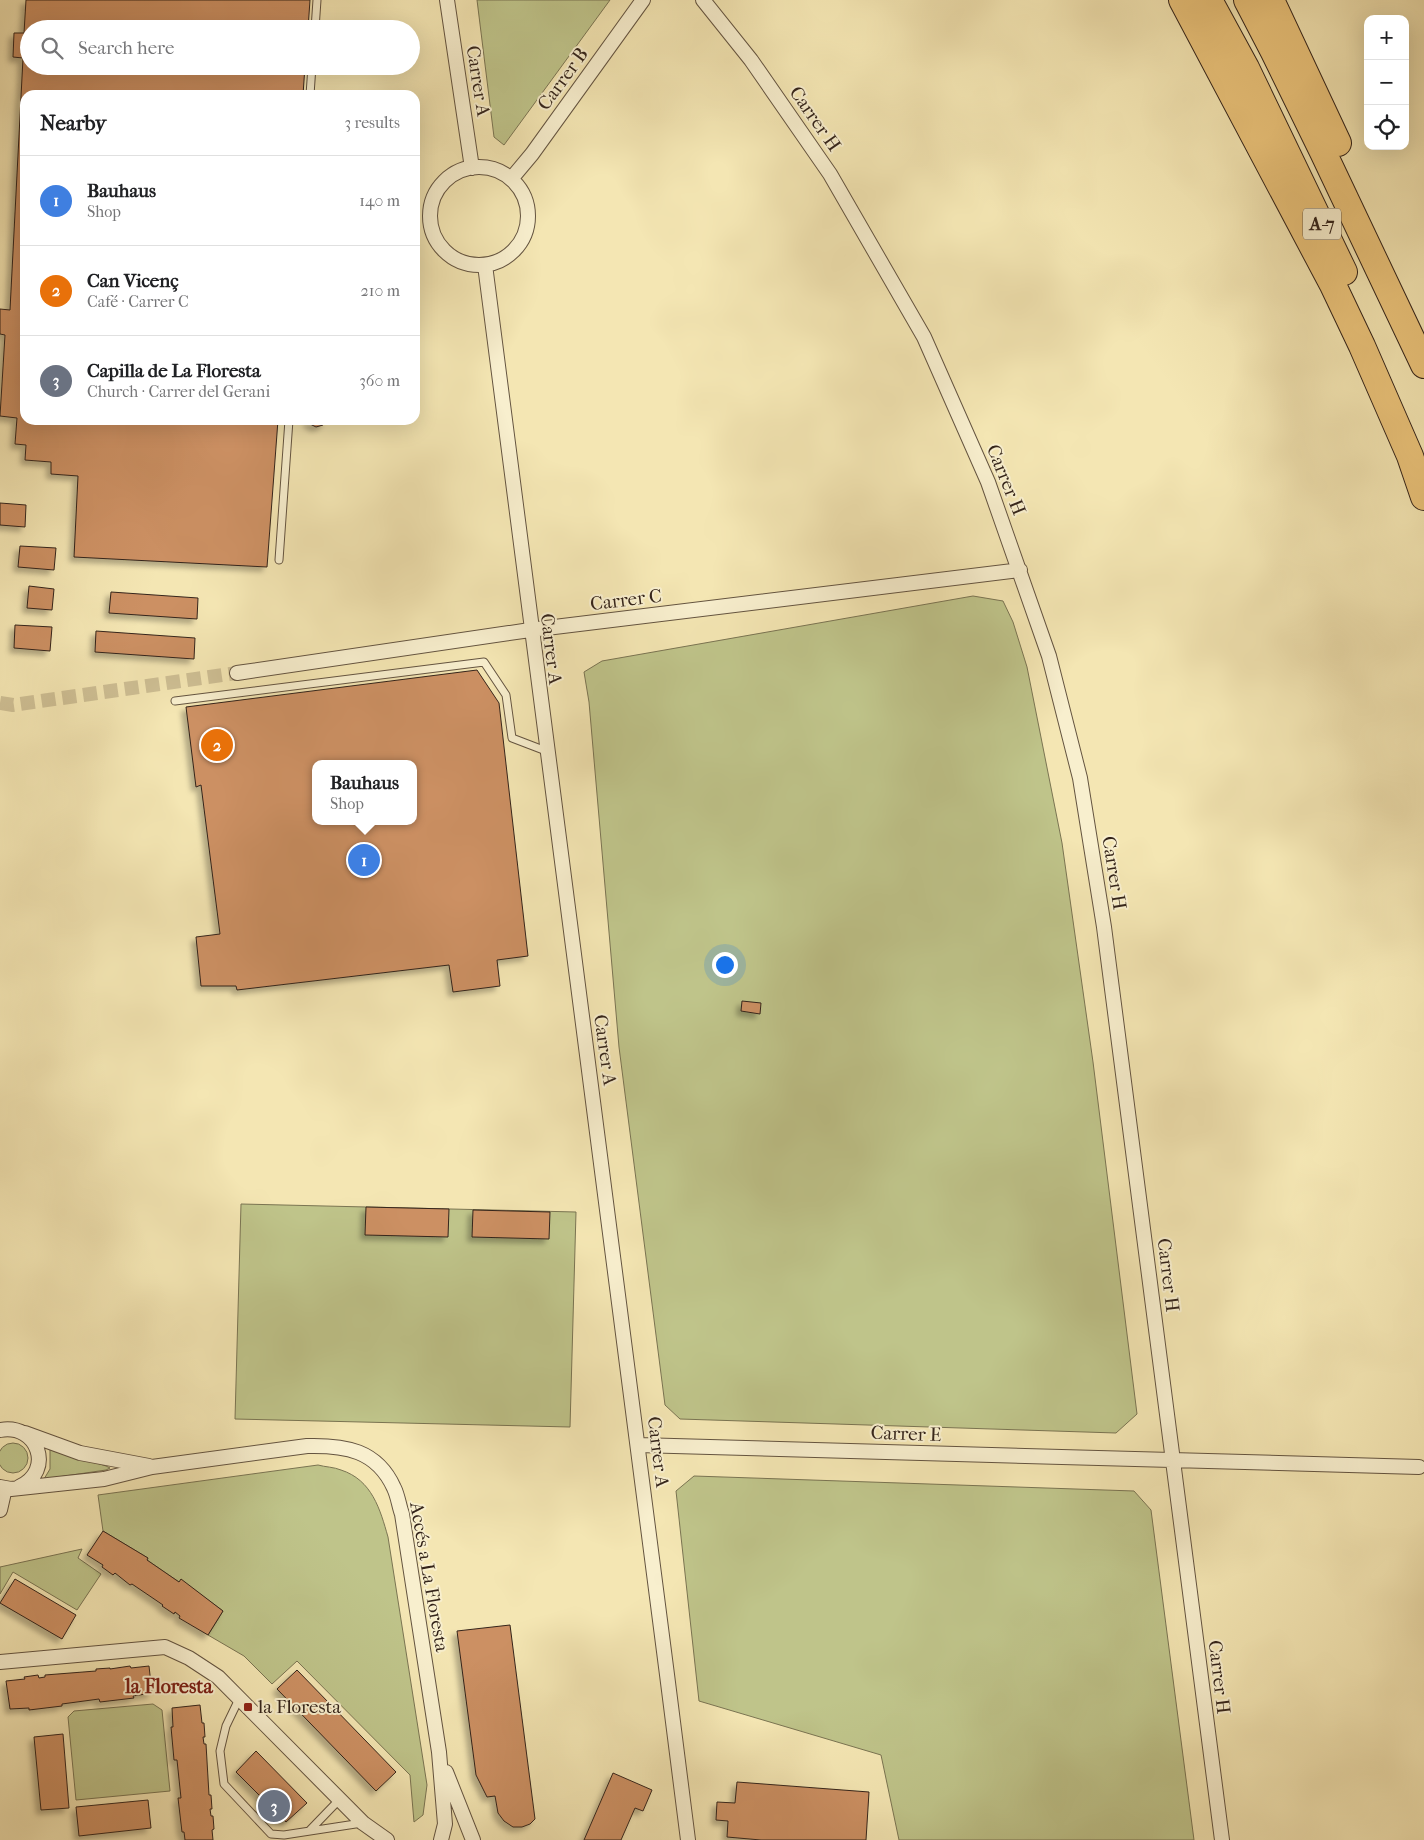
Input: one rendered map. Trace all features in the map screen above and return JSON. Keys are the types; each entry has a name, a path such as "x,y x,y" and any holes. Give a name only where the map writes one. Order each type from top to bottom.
{"highway":[{"path":"1182,0 1333,285 1410,456 1424,497"},
{"name":"A-7","path":"1209,0 1246,68 1310,198 1370,326 1424,454"},
{"name":"A-7","path":"1247,0 1328,161 1424,364"},
{"path":"1272,0 1424,330"}],"street":[{"name":"Carrer A","path":"447,0 472,168"},
{"name":"Carrer B","path":"511,179 532,154 643,0"},
{"name":"Carrer H","path":"703,0 750,60 830,174 924,337 988,482 1049,656 1080,778 1104,927 1222,1840"},
{"path":"472,168 486,168 498,171 511,179 526,203 527,227 521,242 512,253 496,263 486,265 475,266 463,263 450,256 438,244 430,227 431,203 442,183 454,173 472,168"},
{"name":"Carrer A","path":"486,265 530,630 638,1445 688,1840"},
{"name":"Carrer C","path":"237,674 530,630 1020,570"},
{"name":"Accés a La Floresta","path":"0,1430 8,1429 21,1432 80,1453 152,1467"},
{"path":"0,1510 7,1488 25,1484 33,1477 39,1464 38,1449 33,1440 21,1432"},
{"name":"Accés a La Floresta","path":"7,1488 104,1479 152,1467 307,1446 333,1445 358,1451 380,1467 394,1488 402,1514 439,1752 445,1824 441,1840"},
{"name":"Carrer E","path":"638,1445 1418,1467"},
{"path":"0,1662 165,1646 218,1677 363,1823 387,1840"},
{"name":"Accés a La Floresta","path":"439,1752 451,1789 473,1840"},
{"path":"363,1823 372,1840"}],"lane":[{"path":"316,20 317,0"},
{"path":"310,90 311,75"},
{"path":"279,560 289,425"},
{"path":"175,701 484,662 506,695 512,738 546,751"},
{"path":"0,1421 21,1432"},
{"path":"239,1699 226,1726 220,1750 224,1784 271,1834 284,1834 363,1823"},
{"path":"309,1830 340,1800"}],"green space":[{"path":"477,0 610,0 504,145 494,137"},
{"path":"973,596 1003,601 1013,622 1027,667 1062,843 1093,1062 1137,1414 1116,1433 680,1419 665,1405 619,1047 589,702 584,672 602,661"},
{"path":"241,1204 576,1212 570,1427 235,1419"},
{"path":"7,1444 19,1444 27,1452 27,1464 19,1472 7,1472 -1,1464 -1,1452"},
{"path":"50,1448 110,1468 44,1479 50,1469"},
{"path":"318,1465 335,1468 352,1475 367,1488 378,1506 388,1537 427,1785 423,1815 414,1822 410,1775 297,1661 272,1684 244,1656 208,1635 223,1611 181,1580 179,1582 147,1560 148,1558 103,1531 98,1495"},
{"path":"694,1476 1134,1491 1151,1510 1194,1840 899,1840 881,1755 699,1701 676,1491"},
{"path":"82,1549 78,1558 101,1574 77,1610 13,1572 0,1594 0,1567"},
{"path":"153,1704 162,1710 170,1791 76,1800 68,1717 74,1711"}],"building":[{"path":"26,0 310,0 309,20 25,20"},
{"path":"14,33 20,33 20,58 13,57"},
{"path":"22,75 304,75 303,90 21,90"},
{"path":"20,116 20,425 278,425 267,567 74,557 78,476 51,474 51,462 25,460 26,445 15,444 17,418 0,416 5,335 0,334 0,309 10,310"},
{"path":"0,503 26,505 25,527 0,525"},
{"path":"20,546 56,548 54,570 18,567"},
{"path":"29,586 54,589 52,610 27,608"},
{"path":"111,592 198,598 197,619 109,613"},
{"path":"15,625 52,627 50,651 14,648"},
{"path":"96,631 195,638 194,659 95,652"},
{"path":"477,670 499,703 528,956 497,960 500,986 453,992 449,965 237,990 236,986 201,986 196,937 220,934 201,785 196,787 186,707"},
{"path":"742,1001 761,1003 760,1014 741,1011"},
{"path":"366,1207 449,1209 448,1237 365,1235"},
{"path":"473,1210 550,1212 549,1239 472,1237"},
{"path":"103,1531 148,1558 147,1560 179,1582 181,1579 223,1611 208,1635 179,1618 180,1616 175,1612 174,1614 115,1573 113,1575 102,1567 103,1565 87,1555"},
{"path":"15,1579 76,1615 62,1639 0,1603"},
{"path":"510,1625 535,1819 530,1824 522,1827 513,1827 504,1821 498,1813 495,1796 487,1797 476,1775 457,1631"},
{"path":"130,1666 131,1668 149,1666 152,1693 133,1696 134,1698 100,1702 99,1699 29,1710 29,1708 10,1709 6,1681 25,1679 24,1677 38,1675 39,1678 45,1677 45,1675"},
{"path":"297,1670 396,1772 376,1791 277,1689"},
{"path":"200,1705 202,1723 204,1723 205,1737 203,1737 204,1744 206,1744 209,1795 211,1795 212,1809 210,1809 211,1816 213,1816 213,1840 185,1840 184,1832 182,1832 178,1798 181,1798 177,1760 174,1760 171,1727 173,1727 172,1708"},
{"path":"63,1734 69,1808 41,1810 34,1737"},
{"path":"256,1751 307,1803 286,1822 236,1772"},
{"path":"613,1773 652,1790 643,1811 635,1808 621,1840 584,1840"},
{"path":"737,1782 869,1792 866,1840 761,1840 727,1837 728,1821 716,1820 717,1802 735,1803"},
{"path":"148,1800 151,1828 79,1836 76,1807"}],"tunnel":[{"path":"0,703 13,705 237,673"}],"place":[{"name":"Can Vicenç","path":"217,745"},
{"name":"Bauhaus","path":"364,860"},
{"name":"la Floresta","path":"248,1707"},
{"name":"Capilla de La Floresta","path":"274,1806"}],"district":[{"name":"la Floresta","path":"169,1686"}]}
